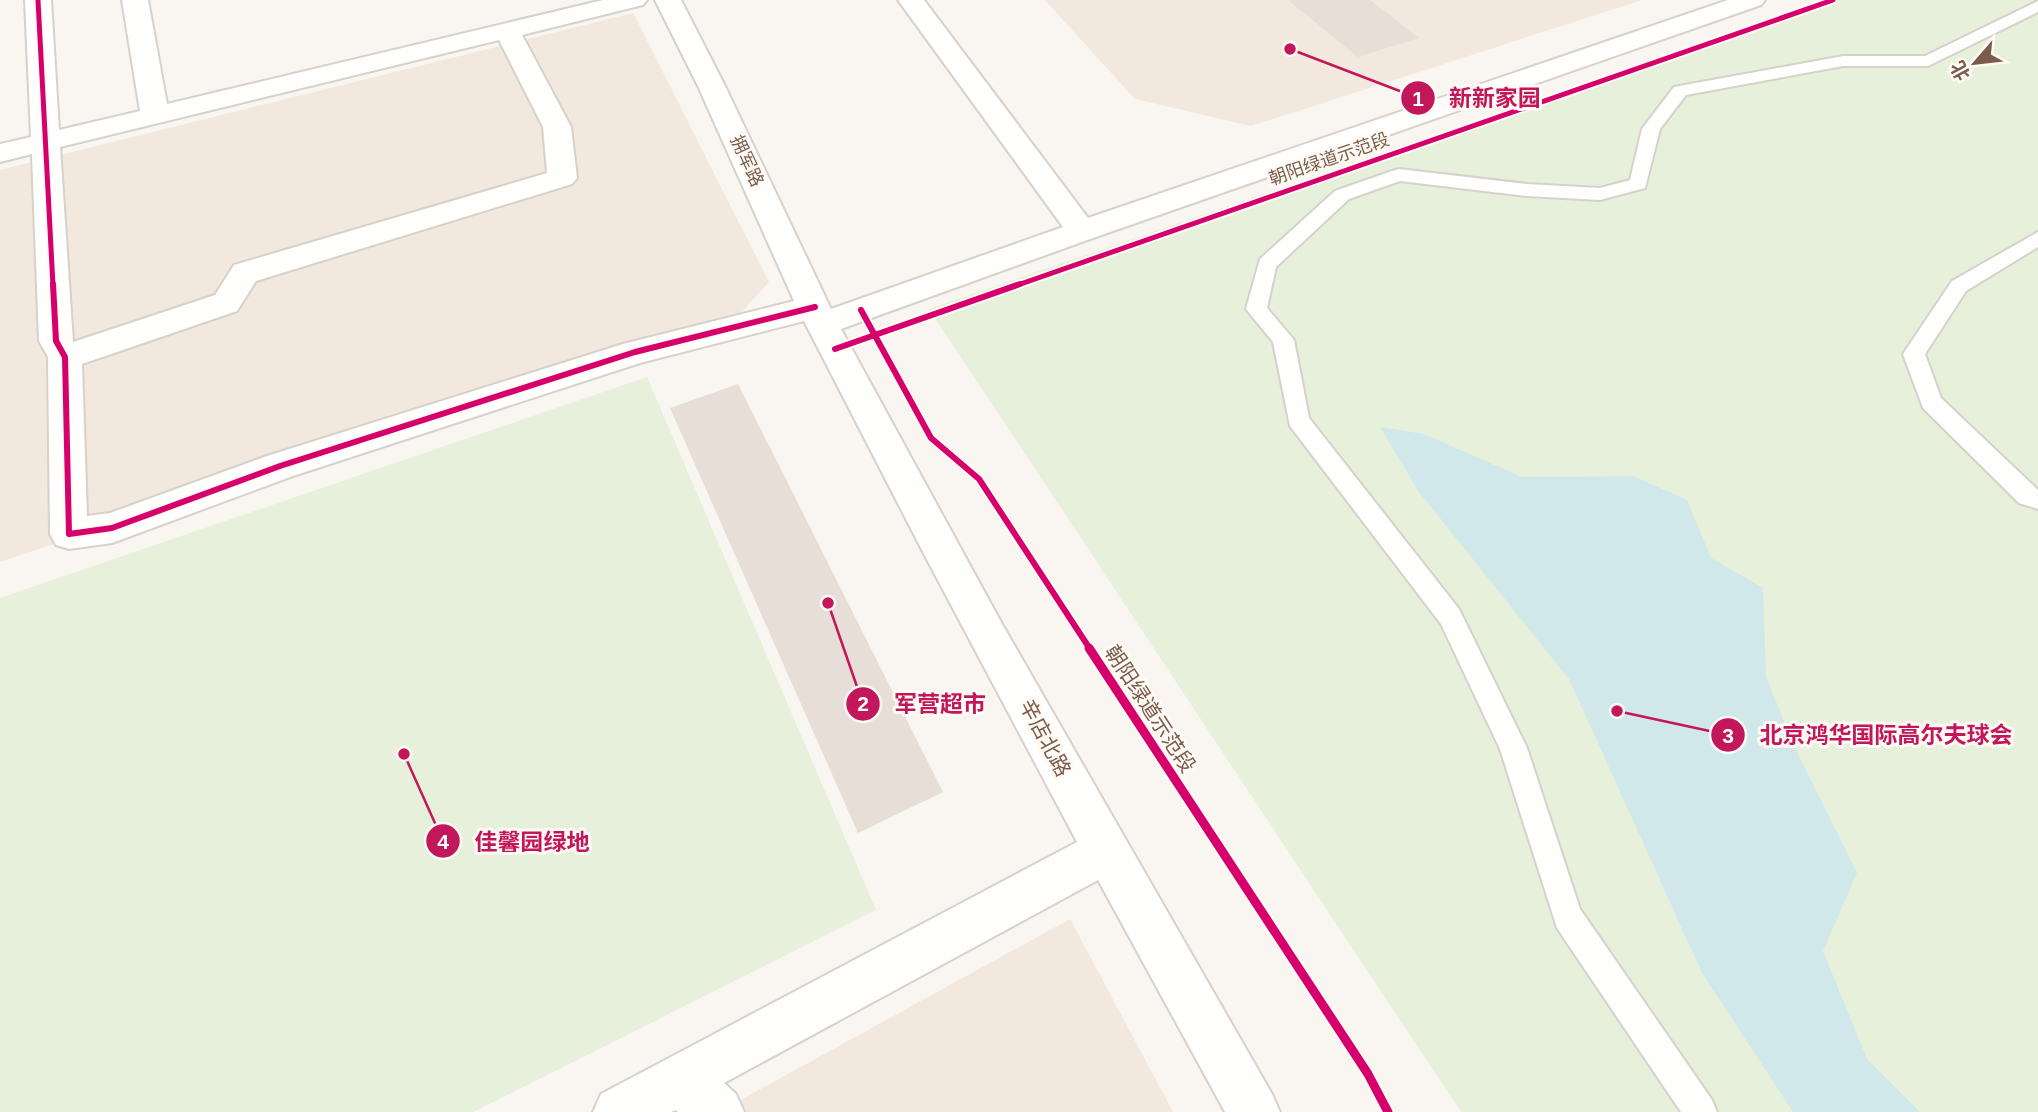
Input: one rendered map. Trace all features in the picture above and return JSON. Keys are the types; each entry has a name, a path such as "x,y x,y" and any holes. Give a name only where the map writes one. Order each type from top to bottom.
{"street":[{"path":"38,0 56,341 65,356 69,534 112,528 280,466 635,352 818,315 1082,231 1752,0"},
{"path":"135,0 155,114"},
{"path":"0,153 634,0"},
{"name":"拥军路","path":"668,0 697,54 818,315"},
{"path":"911,0 1082,231"},
{"path":"1680,0 1706,16"},
{"path":"65,356 226,303 245,272 562,178 557,127 508,32"},
{"name":"辛店北路","path":"818,315 1105,851 1254,1112"},
{"path":"619,1112 1105,851"},
{"path":"679,1079 718,1112"}],"lane":[{"path":"1700,1112 1568,917 1513,748 1450,617 1298,420 1283,340 1256,309 1266,264 1342,195 1399,175 1527,190 1600,194 1638,184 1651,129 1680,91 1843,61 1928,61 2038,6"},
{"path":"2038,238 1959,286 1914,354 1931,402 2027,496 2038,500"}],"shaded area":[{"path":"1045,0 1642,0 1251,126 1135,99"},
{"path":"633,13 769,282 740,314 0,562 0,170"},
{"path":"1070,919 1173,1112 719,1112"}],"green space":[{"path":"1827,0 2038,0 2038,1112 1461,1112 929,309"},
{"path":"647,377 876,910 473,1112 0,1112 0,598"}],"water":[{"path":"1380,427 1424,434 1522,477 1633,476 1687,500 1711,558 1763,588 1766,677 1796,750 1857,873 1823,951 1867,1059 1920,1112 1793,1112 1702,973 1569,679 1419,492"}],"building":[{"path":"1288,0 1370,0 1419,38 1358,57"},
{"path":"738,384 943,792 858,833 670,408"}],"cycle path":[{"path":"38,0 56,341 65,357 69,534 112,528 280,466 635,352 815,307"},
{"name":"朝阳绿道示范段","path":"835,349 1833,0"},
{"name":"朝阳绿道示范段","path":"861,310 931,438 979,479 1368,1074 1388,1112"}],"place":[{"name":"新新家园","path":"1290,49"},
{"name":"军营超市","path":"828,603"},
{"name":"北京鸿华国际高尔夫球会","path":"1617,711"},
{"name":"佳馨园绿地","path":"404,754"}]}
